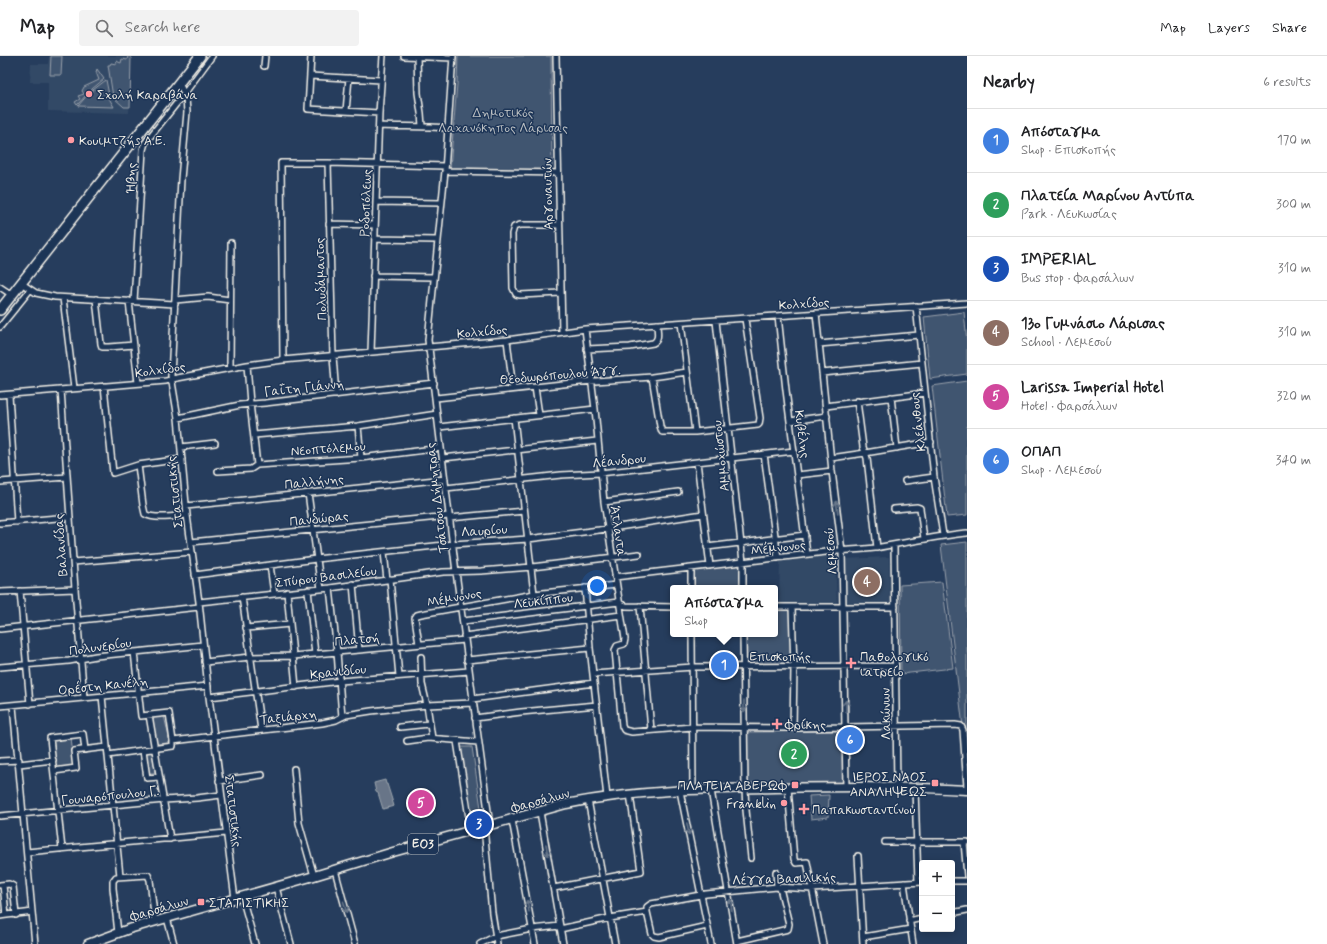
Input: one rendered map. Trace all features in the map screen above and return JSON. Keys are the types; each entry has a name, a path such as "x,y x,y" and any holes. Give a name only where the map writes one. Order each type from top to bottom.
{"highway":[{"path":"0,310 200,56"}],"main road":[{"name":"Φαρσάλων","path":"88,944 167,918 393,852 588,800 630,794 693,790 846,787 967,789"}],"street":[{"name":"Ήβης","path":"138,383 131,301 143,150 145,143 212,56"},
{"path":"264,66 265,56"},
{"path":"311,56 308,109 379,113"},
{"name":"Ροδοπόλεως","path":"371,352 379,113 383,56"},
{"path":"404,56 453,57"},
{"path":"417,56 418,94 422,126"},
{"name":"Αργοναυτών","path":"556,56 562,332"},
{"name":"Τσάτσου Δήμητρας","path":"453,57 445,169 428,346 436,398 449,517 478,742 487,826 492,913 497,944"},
{"path":"310,76 382,80"},
{"path":"346,111 349,78"},
{"name":"Στατιστικής","path":"179,83 187,104 181,179 172,379 178,418 187,515 226,833 239,898 255,944"},
{"path":"379,126 413,128 422,126 448,128"},
{"path":"283,360 281,163 378,164 445,169 558,173"},
{"name":"Πολυδάμαντος","path":"328,163 333,356 336,395"},
{"path":"376,202 441,203"},
{"path":"329,224 375,225"},
{"path":"559,226 520,225 514,227 512,234 513,290 516,294 520,295 561,293"},
{"path":"375,239 437,240"},
{"path":"230,368 232,243"},
{"path":"373,276 434,277"},
{"path":"21,283 30,290 42,295 62,298 175,302 208,297 230,300"},
{"path":"0,287 12,294"},
{"path":"0,327 30,290"},
{"path":"62,298 74,388"},
{"path":"96,299 102,346 134,345"},
{"name":"Κολχίδος","path":"0,395 166,381 230,368 283,360 507,340 586,329 746,319 967,302"},
{"name":"Κλεάνθους","path":"916,306 934,477 943,535"},
{"name":"Λεμεσού","path":"816,314 842,552 846,787"},
{"name":"Κυβέλης","path":"778,316 790,421 808,554"},
{"path":"652,377 662,432 695,432 728,427 756,426 759,424 760,418 746,319"},
{"name":"Αμμοχώστου","path":"716,321 741,542 743,585"},
{"path":"681,323 695,432"},
{"path":"588,349 630,347 656,342 657,324"},
{"name":"Άτλαντα","path":"586,329 595,409 600,473 625,639 624,644 618,646 616,649 616,672 622,726 624,730 632,732 651,730"},
{"path":"819,344 919,335"},
{"path":"507,340 513,389"},
{"path":"822,373 922,363"},
{"path":"247,365 257,465"},
{"name":"Θεοδωρόπουλου Άγγ.","path":"436,398 581,382 652,377 687,372"},
{"name":"Γαΐτη Γιάννη","path":"178,418 250,403 265,403 434,383"},
{"path":"104,386 112,473 138,465 182,459"},
{"path":"535,387 539,415"},
{"name":"Βαλανίδας","path":"61,390 66,477 84,698"},
{"path":"826,406 925,393"},
{"path":"9,394 17,522"},
{"path":"891,397 897,448"},
{"path":"858,401 867,458 877,548"},
{"path":"439,427 595,409"},
{"path":"254,435 358,426 437,414"},
{"path":"790,421 827,416"},
{"path":"514,418 534,594"},
{"path":"358,426 361,458"},
{"path":"443,458 597,441"},
{"path":"831,458 931,442"},
{"path":"181,447 215,443"},
{"name":"Νεοπτόλεμου","path":"218,471 251,469 257,465 361,458 441,448"},
{"name":"Λέανδρου","path":"446,488 561,475 600,473 794,451"},
{"path":"764,454 778,558"},
{"path":"697,462 710,566"},
{"path":"138,465 145,514 148,516 160,517 187,515"},
{"path":"797,475 832,471"},
{"path":"0,482 66,477"},
{"path":"904,481 934,477"},
{"name":"Παλλήνης","path":"186,506 445,479"},
{"path":"604,502 678,492"},
{"path":"308,493 320,589"},
{"path":"894,509 920,508 924,539"},
{"name":"Πανδώρας","path":"191,542 524,511"},
{"name":"Λαυρίου","path":"195,575 316,559 608,529 703,514"},
{"path":"0,523 69,517"},
{"name":"Μέμνονος","path":"615,577 830,551 842,552 877,548 943,535 967,533"},
{"path":"707,547 805,535"},
{"name":"Λακώνων","path":"894,545 894,666 897,787"},
{"path":"73,562 192,552"},
{"path":"384,552 389,580 399,676"},
{"name":"Σπύρου Βασιλείου","path":"0,629 199,604 242,597 330,588 441,572 532,567 639,554"},
{"path":"270,565 274,594"},
{"path":"691,569 691,585"},
{"path":"353,584 359,650"},
{"name":"Μέμνονος","path":"419,644 416,616 421,614 534,594 616,584"},
{"path":"330,588 340,681 342,717"},
{"path":"585,588 590,648 608,797"},
{"path":"0,592 75,589"},
{"path":"308,590 315,654"},
{"path":"20,591 30,704"},
{"path":"287,592 296,687"},
{"path":"242,597 261,730"},
{"name":"Λευκίππου","path":"463,621 619,602 623,605 670,607"},
{"path":"640,606 651,730 692,727 793,728 961,726 963,734 967,789"},
{"path":"778,607 895,607"},
{"path":"792,607 794,667 793,728"},
{"name":"Πλατσή","path":"205,662 250,657 293,656 397,647 621,615"},
{"path":"246,628 290,624"},
{"path":"692,637 693,790"},
{"path":"744,637 745,789 751,858"},
{"name":"Πολυνερίου","path":"0,667 69,662 96,656 204,645"},
{"path":"467,660 590,648"},
{"path":"134,652 141,716 169,713 173,741"},
{"path":"420,657 422,684 432,738"},
{"name":"Επισκοπής","path":"593,674 693,667 894,666"},
{"name":"Κρανιδίου","path":"209,697 340,681 469,671"},
{"name":"Ταξιάρχη","path":"108,754 173,746 173,741 322,724 349,714 473,701 594,683"},
{"name":"Ορέστη Κανέλη","path":"0,706 13,706 208,686"},
{"path":"102,696 120,876"},
{"path":"475,718 597,705"},
{"path":"13,706 35,944"},
{"path":"149,715 170,839"},
{"path":"400,727 429,724"},
{"path":"62,849 50,738 83,734 85,750"},
{"path":"407,741 432,738 478,742"},
{"path":"457,741 471,830"},
{"path":"54,771 76,768 74,751 107,747"},
{"path":"143,750 147,778 159,776"},
{"path":"0,761 19,762 53,760"},
{"path":"294,769 299,823 314,876"},
{"path":"219,781 262,775"},
{"path":"788,788 794,859 796,863 806,862 823,944"},
{"path":"915,788 916,842 919,872"},
{"path":"711,790 737,943 788,929 789,924 776,872"},
{"path":"680,791 706,926 711,944"},
{"name":"Γουναρόπουλου Γ.","path":"0,816 197,798 222,794"},
{"path":"554,888 642,871 630,794"},
{"path":"588,800 615,944"},
{"path":"540,812 563,944"},
{"path":"512,820 535,944"},
{"path":"27,852 226,833"},
{"path":"885,842 966,842 967,876"},
{"path":"858,856 861,886 863,944"},
{"path":"335,870 355,944"},
{"path":"118,933 113,888 113,881 116,877 148,875 150,880 155,922"},
{"path":"955,881 967,881"},
{"name":"Λέγγα Βασιλικής","path":"647,912 647,905 729,891 779,888 812,889 919,882"},
{"path":"904,883 913,944"},
{"path":"16,915 13,886 11,884 1,885 3,916 16,915 32,912"},
{"path":"276,887 291,944"},
{"path":"955,912 967,910"},
{"path":"480,944 496,936 532,929 560,927 647,912 652,934 654,936 659,937 706,926"},
{"path":"167,918 174,944"},
{"path":"909,921 919,919"},
{"path":"863,938 910,929"}],"shaded area":[{"name":"Σχολή Καραβάνα","path":"49,56 131,56 129,113 48,111 48,82 30,82 31,64 48,64"},
{"path":"835,554 837,604 779,604 780,562"},
{"path":"889,557 890,606 846,606 845,559"},
{"path":"385,780 394,806 383,809 374,783"}],"green space":[{"path":"51,56 62,56 61,75 50,75"},
{"path":"128,56 131,56 130,107 124,107 113,97 108,65 111,63 116,64 116,61 121,63 122,59 127,60"},
{"name":"Δημοτικός Λαχανόκηπος Λάρισας","path":"458,56 551,56 552,172 450,169"},
{"path":"97,69 104,79 77,105 75,102 80,99 78,96 84,94 82,91 84,87 99,80 96,72"},
{"path":"106,80 110,100 114,107 78,106 89,93"},
{"path":"964,312 967,342 967,374 930,379 924,317"},
{"path":"967,381 967,515 947,517 932,386"},
{"path":"967,542 967,760 941,545"},
{"path":"743,562 743,585 691,585 691,569"},
{"path":"942,582 953,668 901,674 900,585"},
{"path":"778,607 792,607 794,667 743,667 743,637 778,637"},
{"path":"164,716 170,742 156,744 152,719"},
{"path":"842,731 843,784 747,786 745,732"},
{"path":"71,737 74,766 56,768 53,739"},
{"path":"461,747 472,747 483,822 472,824"},
{"path":"152,751 155,771 154,773 150,773 148,771 146,754 147,752"},
{"path":"829,795 828,817 811,819 809,796"}],"place":[{"name":"Σχολή Καραβάνα","path":"89,94"},
{"name":"Κουιμτζήs Α.Ε.","path":"71,140"},
{"name":"13ο Γυμνάσιο Λάρισας","path":"867,582"},
{"name":"Παθολογικό ιατρείο","path":"851,663"},
{"name":"Απόσταγμα","path":"724,665"},
{"name":"Φρίκης","path":"777,724"},
{"name":"ΟΠΑΠ","path":"850,740"},
{"name":"Πλατεία Μαρίνου Αντύπα","path":"794,754"},
{"name":"ΙΕΡΟΣ ΝΑΟΣ ΑΝΑΛΗΨΕΩΣ","path":"935,783"},
{"name":"ΠΛΑΤΕΙΑ ΑΒΕΡΩΦ","path":"795,785"},
{"name":"Larissa Imperial Hotel","path":"421,803"},
{"name":"Franklin","path":"784,803"},
{"name":"Παπακωσταντίνου","path":"804,809"},
{"name":"IMPERIAL","path":"479,824"},
{"name":"ΣΤΑΤΙΣΤΙΚΗΣ","path":"201,902"}]}
